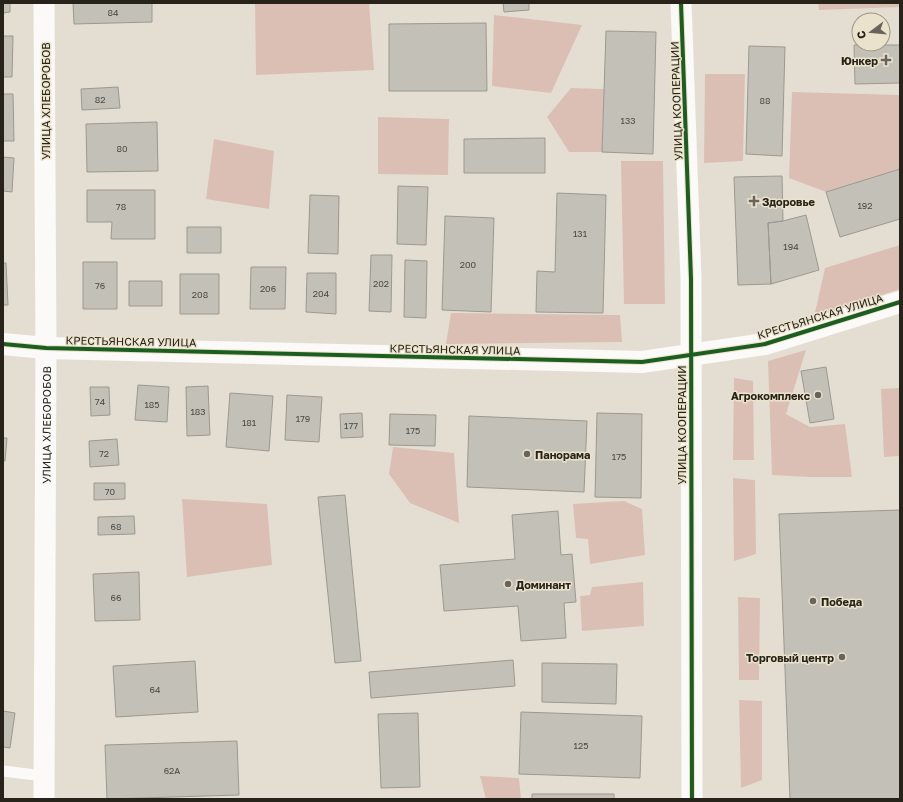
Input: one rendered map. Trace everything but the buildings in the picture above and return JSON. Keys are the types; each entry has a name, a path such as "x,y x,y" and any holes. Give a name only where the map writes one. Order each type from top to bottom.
{"street":[{"name":"УЛИЦА ХЛЕБОРОБОВ","path":"44,3 46,348 44,799"},
{"name":"УЛИЦА КООПЕРАЦИИ","path":"681,3 691,279 692,799"},
{"name":"КРЕСТЬЯНСКАЯ УЛИЦА","path":"3,344 46,348 642,362 765,344 900,302"}],"lane":[{"path":"3,771 44,776"}],"shaded area":[{"path":"255,3 369,3 374,70 256,75"},
{"path":"818,3 900,3 900,7 819,10"},
{"path":"494,15 582,25 551,93 492,86"},
{"path":"705,74 745,74 743,161 704,163"},
{"path":"571,88 604,89 602,152 569,152 547,117"},
{"path":"792,92 900,95 900,169 826,192 789,178"},
{"path":"378,117 449,119 448,175 378,174"},
{"path":"214,139 274,151 269,209 206,199"},
{"path":"621,161 663,161 665,304 624,304"},
{"path":"900,245 900,289 814,317 825,268"},
{"path":"451,313 620,315 622,342 446,344"},
{"path":"806,350 786,414 810,427 845,424 852,477 772,475 768,361"},
{"path":"734,378 753,381 754,460 733,460"},
{"path":"900,388 900,456 884,457 881,389"},
{"path":"393,447 454,453 459,523 410,503 389,474"},
{"path":"733,478 755,480 756,554 734,561"},
{"path":"182,499 267,504 272,565 187,577"},
{"path":"624,501 642,509 645,555 590,564 588,539 576,538 573,504"},
{"path":"643,582 644,626 582,631 580,596 590,595 592,587"},
{"path":"738,597 760,598 759,680 739,680"},
{"path":"739,700 762,701 762,780 741,788"},
{"path":"480,776 519,778 521,799 486,799"}],"cycle path":[{"path":"681,3 691,279 692,799"},
{"path":"3,344 46,348 642,362 765,344 900,302"}],"place":[{"name":"Юнкер","path":"886,60"},
{"name":"Здоровье","path":"754,201"},
{"name":"Агрокомплекс","path":"818,395"},
{"name":"Панорама","path":"527,454"},
{"name":"Доминант","path":"508,584"},
{"name":"Победа","path":"813,601"},
{"name":"Торговый центр","path":"842,657"}]}
